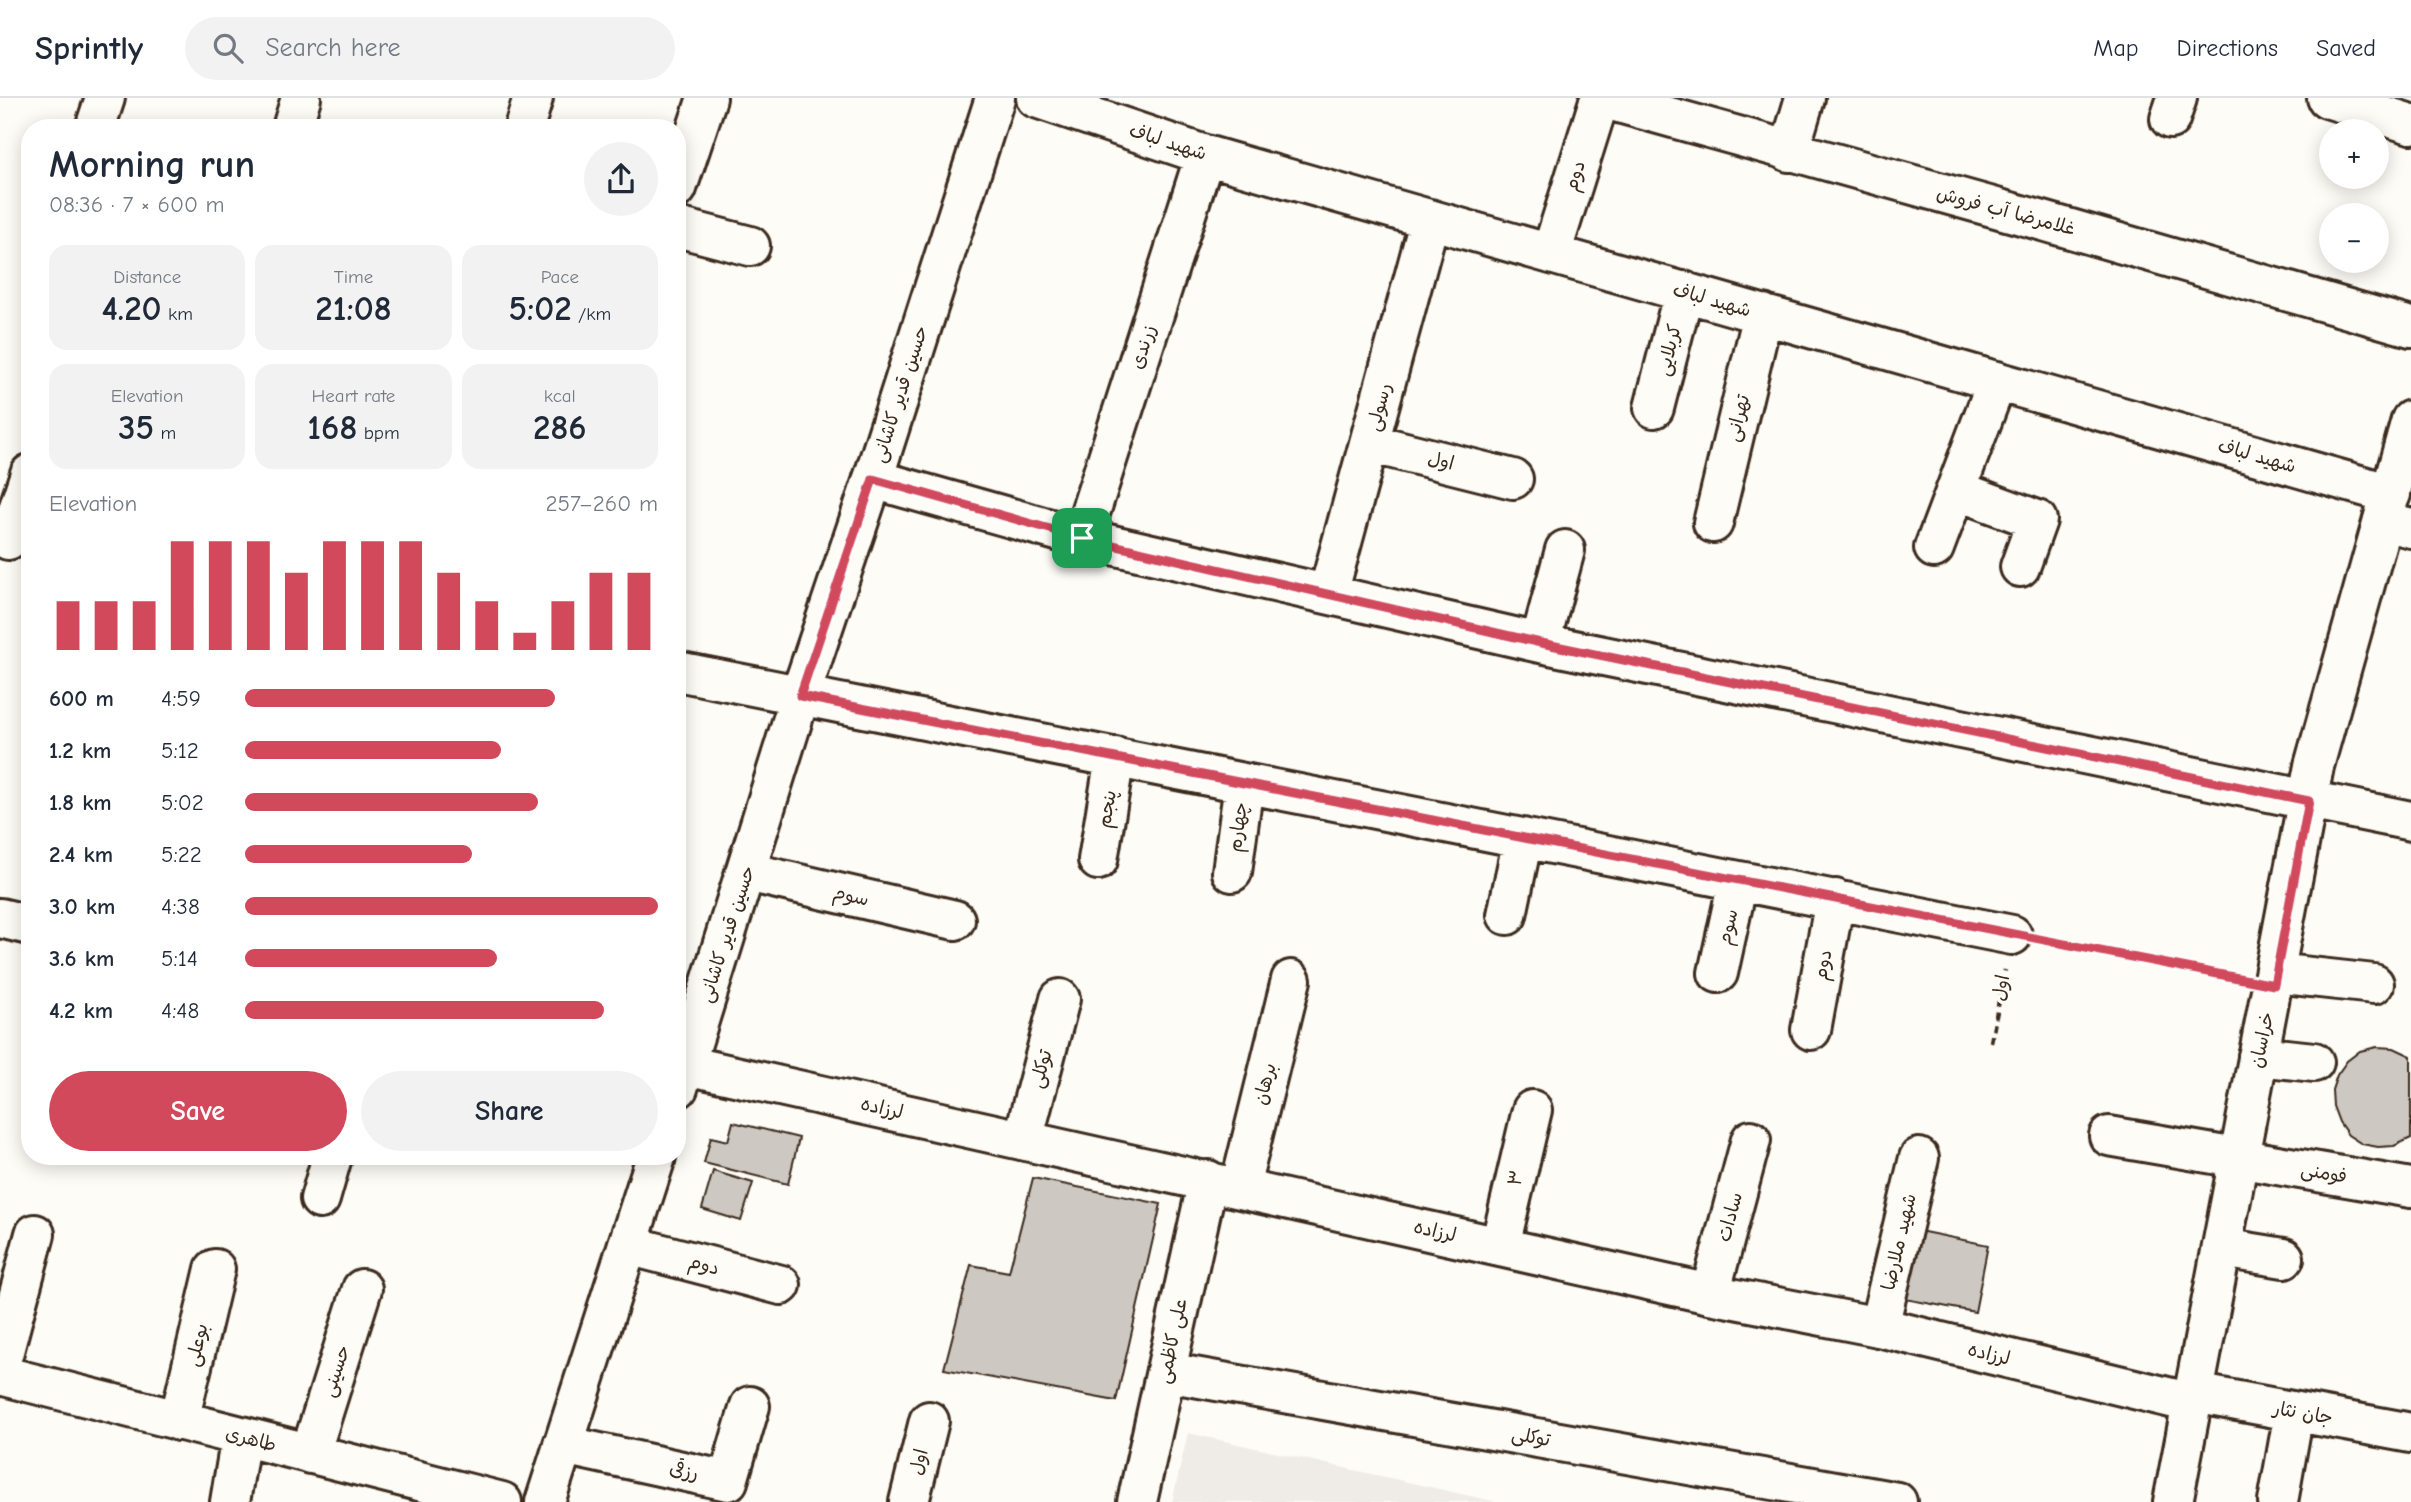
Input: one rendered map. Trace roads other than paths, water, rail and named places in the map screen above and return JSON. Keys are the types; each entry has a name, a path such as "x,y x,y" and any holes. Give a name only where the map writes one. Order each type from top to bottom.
{"street":[{"path":"98,119 105,98"},
{"path":"295,119 301,98"},
{"path":"527,119 533,98"},
{"path":"686,161 707,98"},
{"name":"حسین قدیر کاشانی","path":"686,1055 995,98"},
{"name":"شهید لباف","path":"1036,98 1205,155 1997,381 2395,514"},
{"name":"غلامرضا آب فروش","path":"1600,98 2043,220 2411,327"},
{"name":"دوم","path":"1551,254 1600,98"},
{"path":"1789,152 1805,98"},
{"path":"2327,98 2411,124"},
{"name":"زرندی","path":"1082,538 1205,155"},
{"name":"رسولی","path":"1328,594 1430,219"},
{"path":"686,229 750,246"},
{"name":"کربلایی","path":"1654,408 1684,291"},
{"name":"تهرانی","path":"1713,523 1763,314"},
{"path":"1934,548 1997,381"},
{"name":"خراسان","path":"2173,1502 2314,766 2395,514 2411,420"},
{"name":"اول","path":"1369,443 1513,480"},
{"path":"873,479 1082,538 1541,643 2411,821"},
{"path":"1955,490 2037,520 2020,568"},
{"path":"13,541 21,509"},
{"path":"1541,643 1565,550"},
{"path":"686,673 2012,934"},
{"name":"پنجم","path":"1098,860 1115,757"},
{"name":"چهارم","path":"1232,872 1244,783"},
{"path":"1507,915 1523,838"},
{"name":"سوم","path":"747,872 955,920"},
{"name":"سوم","path":"1718,973 1738,881"},
{"name":"دوم","path":"1811,1030 1835,900"},
{"path":"0,918 21,923"},
{"path":"2274,979 2374,984"},
{"name":"برهان","path":"1224,1184 1290,980"},
{"name":"توکلی","path":"1023,1140 1060,999"},
{"path":"2259,1056 2314,1062"},
{"name":"لرزاده","path":"686,1074 1023,1140 1710,1294 1878,1327 2193,1398"},
{"name":"۳","path":"1500,1246 1532,1110"},
{"name":"فومنی","path":"2109,1136 2411,1188"},
{"name":"سادات","path":"1710,1294 1751,1140"},
{"name":"شهید ملارضا","path":"1878,1327 1919,1158"},
{"path":"320,1199 330,1165"},
{"path":"545,1502 653,1165"},
{"name":"علی کاظمی","path":"1137,1502 1166,1372 1224,1184"},
{"path":"0,1366 35,1234"},
{"name":"دوم","path":"628,1245 781,1286"},
{"path":"2222,1248 2284,1258"},
{"name":"بوعلی","path":"179,1420 215,1269"},
{"name":"حسینی","path":"310,1454 362,1289"},
{"name":"توکلی","path":"1166,1372 1897,1502"},
{"name":"طاهری","path":"0,1375 502,1502"},
{"name":"جان نثار","path":"2193,1398 2294,1412 2411,1433"},
{"name":"رزقی","path":"563,1445 728,1481 750,1406"},
{"path":"2277,1502 2294,1412"},
{"name":"اول","path":"909,1502 929,1421"},
{"path":"230,1502 241,1436"}]}
